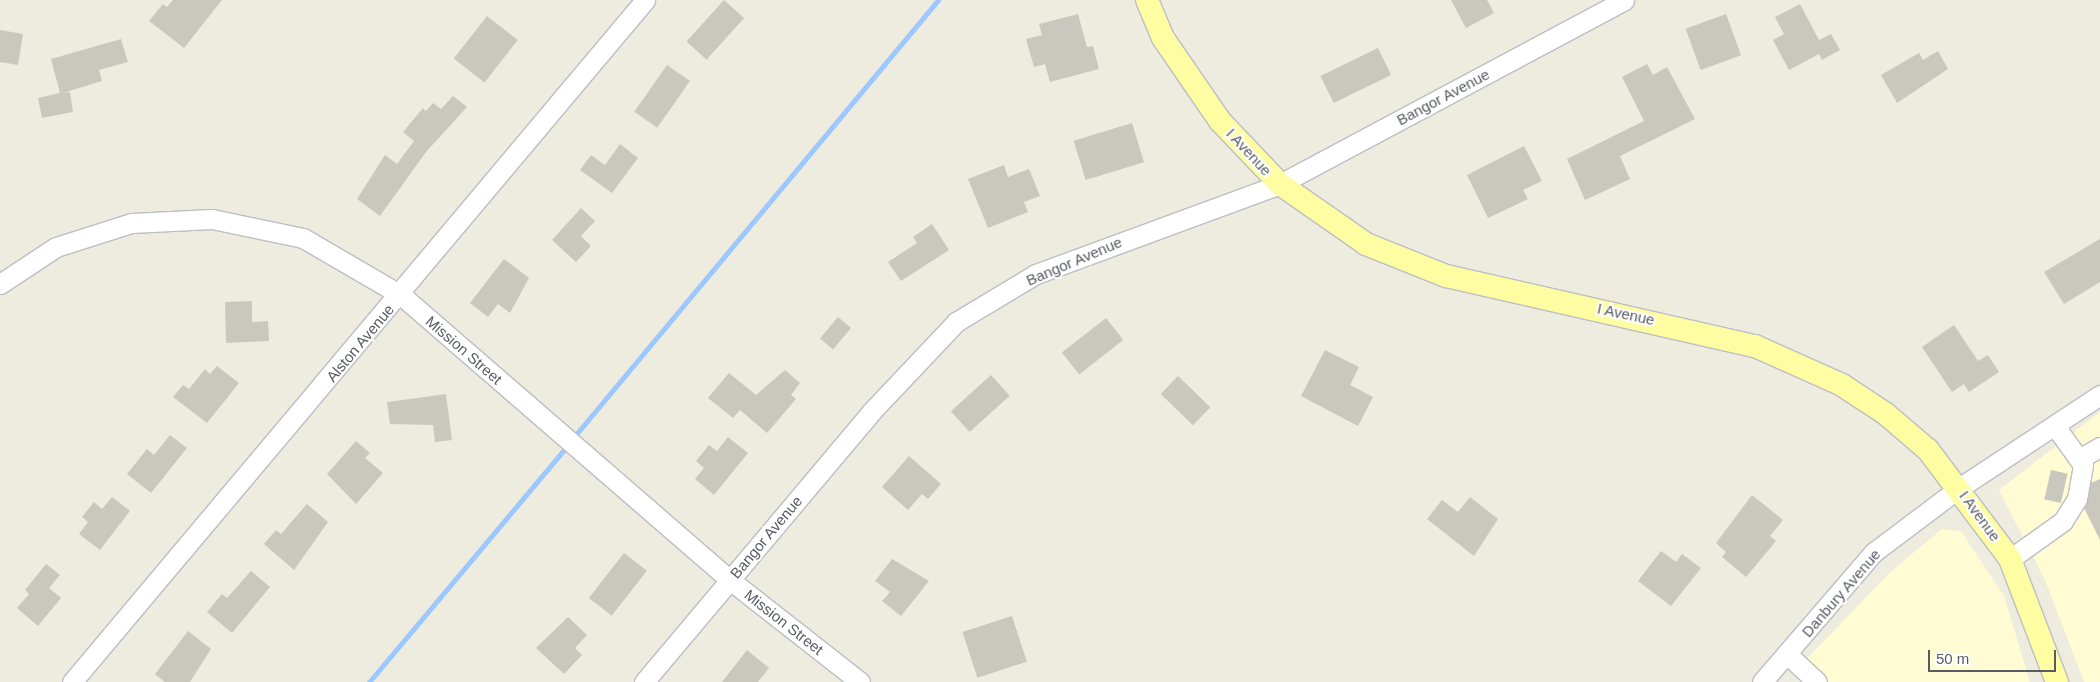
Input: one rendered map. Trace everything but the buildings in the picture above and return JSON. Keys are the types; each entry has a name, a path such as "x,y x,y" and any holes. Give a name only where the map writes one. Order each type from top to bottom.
{"main road":[{"name":"I Avenue","path":"1147,0 1162,38 1188,79 1220,121 1280,184 1366,244 1446,276 1704,331 1804,366 1886,414 1928,450 1959,488 2010,559 2057,682"}],"street":[{"name":"Alston Avenue","path":"72,682 401,295 645,0"},
{"name":"Bangor Avenue","path":"644,682 871,412 956,322 1036,274 1280,184 1602,5 1624,0"},
{"name":"Mission Street","path":"0,284 56,246 131,223 212,219 304,238 401,295 730,580 860,682"},
{"name":"Danbury Avenue","path":"1762,682 1874,552 1959,488 2055,426 2100,394"},
{"path":"2010,559 2063,522 2084,477 2079,459 2055,426"},
{"path":"2079,459 2100,447"},
{"path":"1787,654 1816,682"}],"shaded area":[{"path":"2100,412 2100,682 2084,682 2045,580 1999,490"},
{"path":"1942,529 1961,531 2004,596 2030,682 1827,682 1805,661 1890,572"}],"waterway":[{"path":"573,438 938,0"},
{"path":"369,682 568,445"}]}
